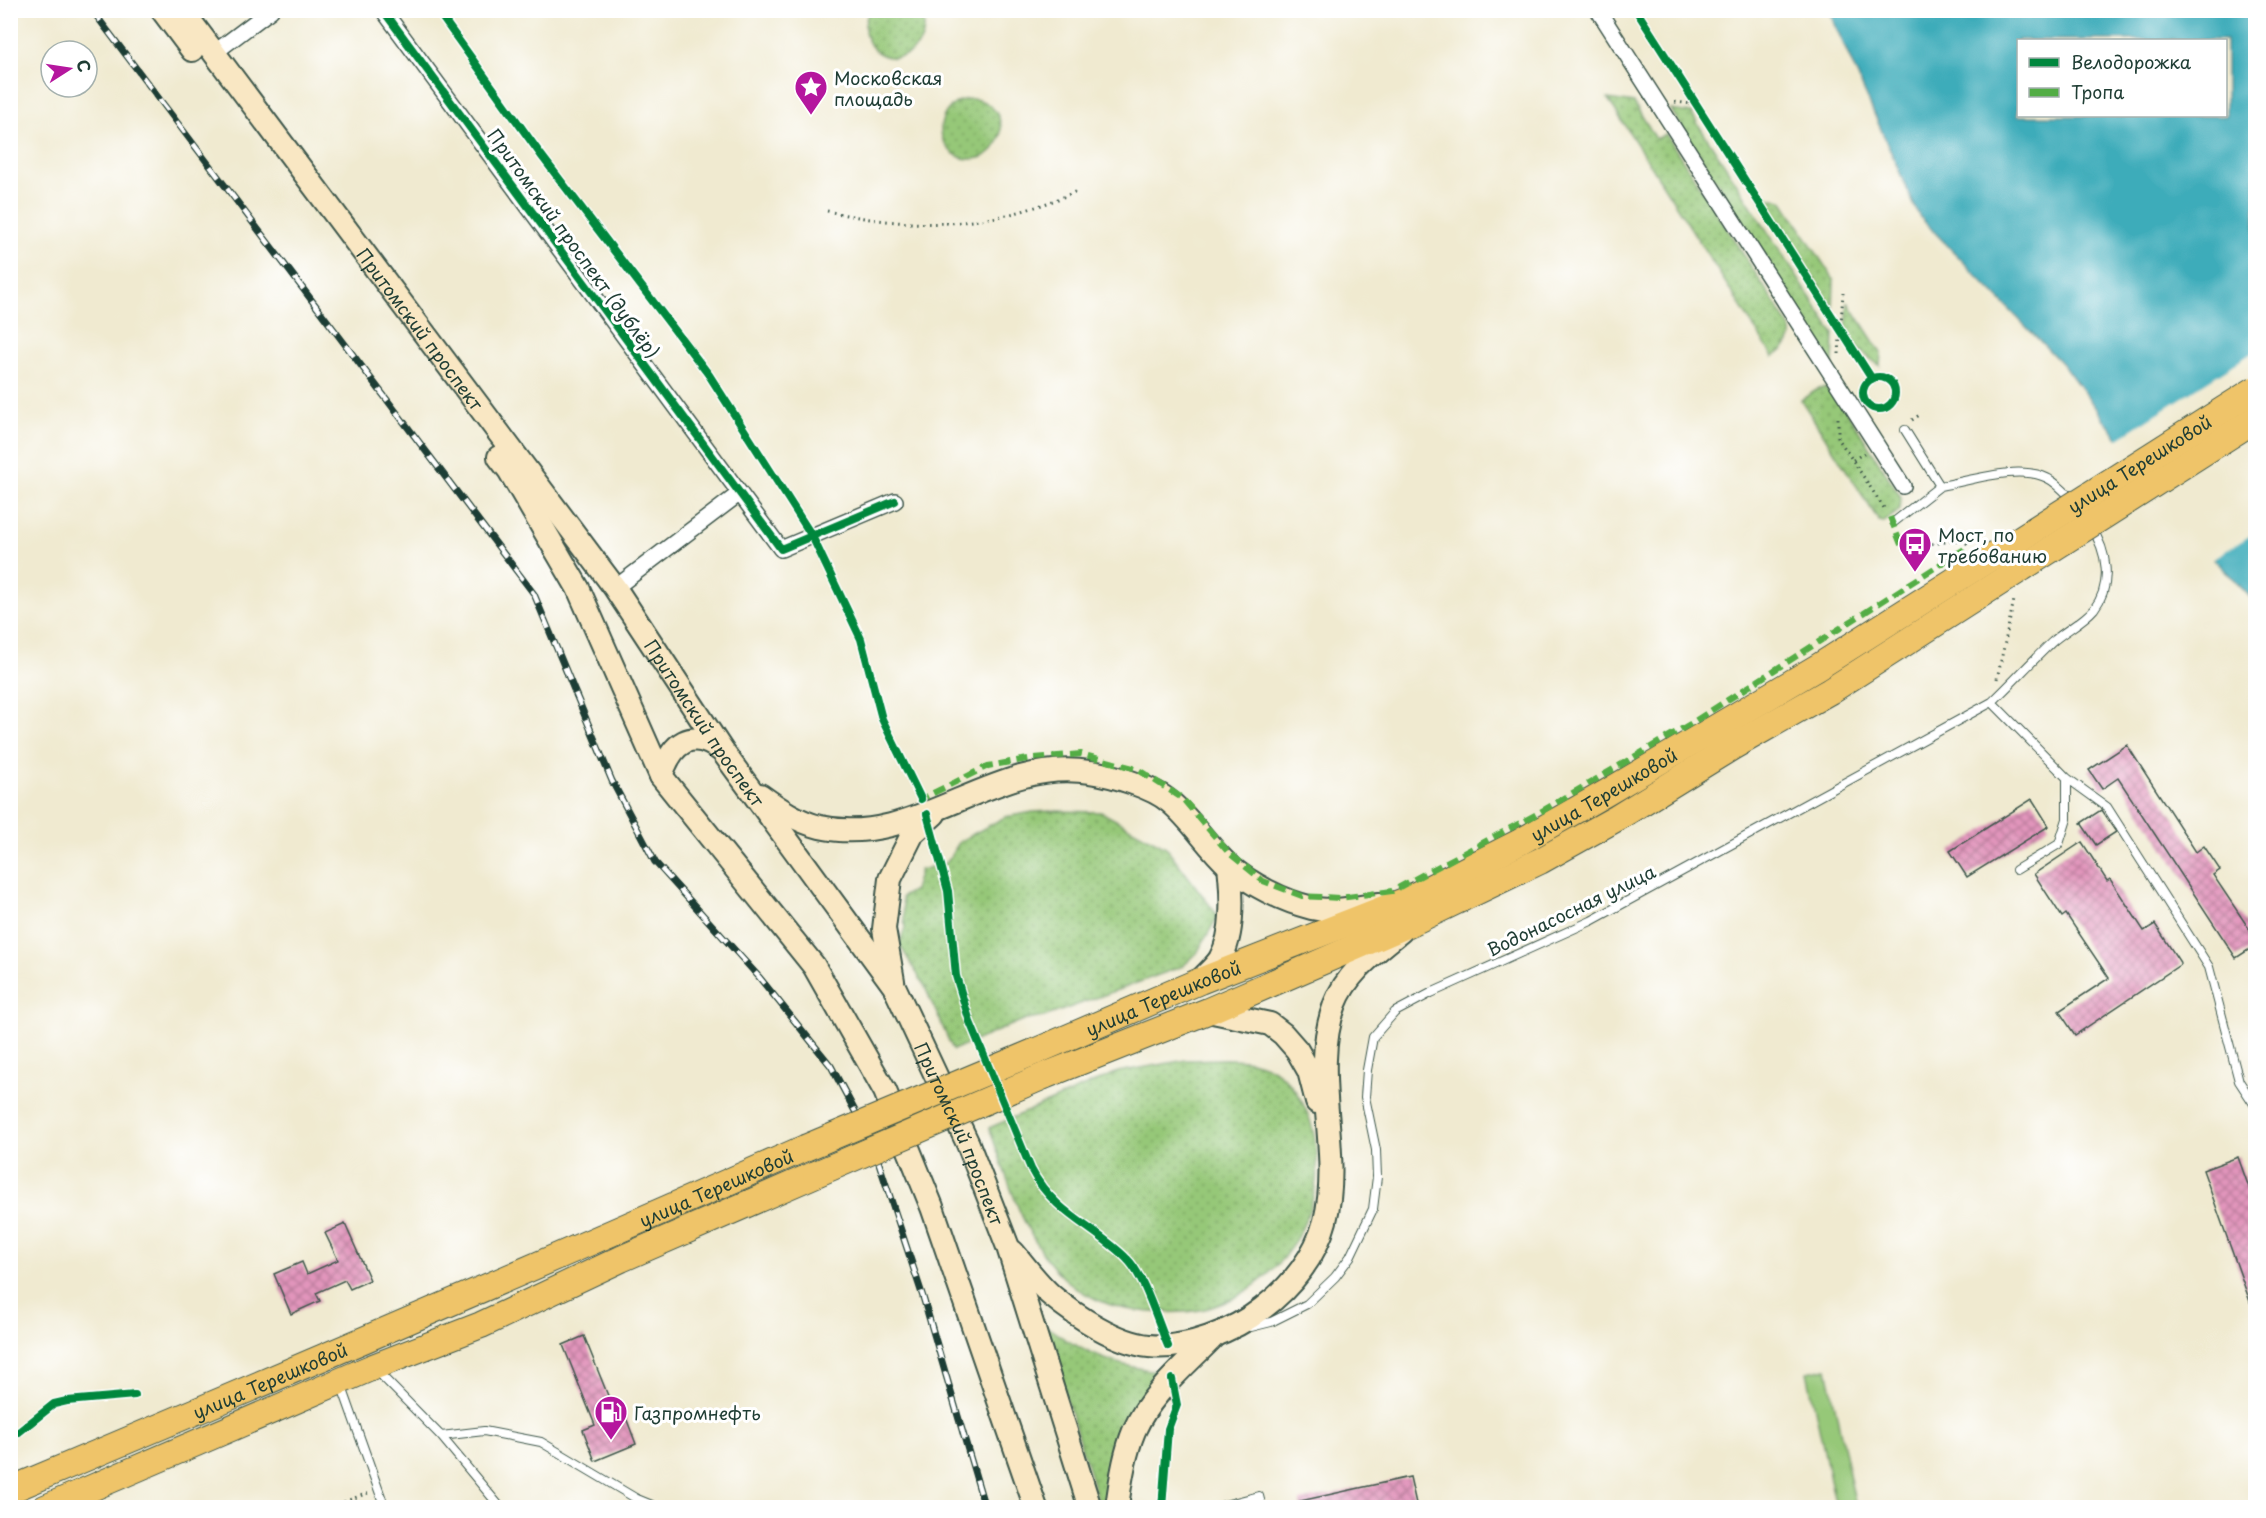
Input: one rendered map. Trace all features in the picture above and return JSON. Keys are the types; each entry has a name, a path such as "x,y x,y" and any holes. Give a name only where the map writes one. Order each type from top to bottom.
{"main road":[{"name":"Притомский проспект","path":"162,10 509,470 578,588 661,776 814,966 885,1091 932,1207 1036,1508"},
{"name":"Притомский проспект","path":"182,10 615,588 723,752 894,986 968,1144 1008,1247 1090,1508"},
{"name":"улица Терешковой","path":"45,1508 373,1367 481,1325 621,1259 1044,1076 1208,1011 1409,911 1520,842 1818,667 2256,389"},
{"name":"улица Терешковой","path":"10,1490 480,1292 805,1148 1200,981 1409,911 1540,861 1617,818 1830,691 2256,419"},
{"path":"661,776 665,762 686,741 697,738 710,742 723,752"},
{"path":"749,788 803,821 828,828 861,829 927,814 1009,778 1054,770 1089,771 1126,780 1168,800 1229,865 1271,893 1313,908 1409,911"},
{"path":"894,986 884,929 891,879 913,832 940,809"},
{"path":"1200,981 1220,959 1229,931 1233,899 1229,865"},
{"path":"1008,1247 1051,1295 1078,1316 1114,1335 1148,1346 1168,1346 1214,1336 1247,1321 1284,1292 1310,1256 1325,1222 1330,1178 1325,1038 1335,1002 1353,972 1409,911"},
{"path":"1208,1011 1270,1024 1283,1034 1297,1050 1309,1071 1329,1147"},
{"path":"1117,1508 1127,1451 1135,1429 1149,1405 1214,1336"}],"street":[{"path":"214,53 271,10"},
{"name":"Притомский проспект (дублёр)","path":"383,10 781,549 895,501"},
{"path":"1598,10 1903,486"},
{"path":"615,588 740,494"}],"lane":[{"path":"1905,430 1940,486"},
{"path":"1894,522 1940,486 1993,475 2024,472 2048,478 2078,507"},
{"name":"Водонасосная улица","path":"1214,1336 1271,1322 1307,1304 1335,1277 1350,1257 1373,1209 1377,1178 1376,1150 1365,1097 1373,1037 1395,1012 1431,993 1591,921 1992,702 2053,641 2094,609 2105,588 2107,564 2097,536 2084,517"},
{"path":"1992,702 2067,778 2107,807 2209,967 2239,1081 2256,1107"},
{"path":"2016,870 2059,844 2067,819 2067,778"},
{"path":"373,1367 441,1436 501,1508"},
{"path":"340,1381 385,1508"},
{"path":"441,1436 484,1431 541,1442 638,1499 659,1508"},
{"path":"1212,1508 1259,1496 1262,1508"}],"path":[{"path":"1690,95 1702,114"},
{"path":"827,211 895,223 941,224 981,221 1054,202 1079,190"},
{"path":"1833,319 1846,339"},
{"path":"1902,547 1964,540 1969,546"},
{"path":"1992,702 2015,592 2014,573"},
{"path":"327,1508 379,1489"}],"green space":[{"path":"870,11 920,11 924,26 922,38 916,48 895,57 884,56 874,49 865,31"},
{"path":"971,99 988,104 996,112 1001,129 996,146 988,154 971,159 954,154 946,146 941,129 946,112 954,104"},
{"path":"1608,99 1634,103 1656,139 1666,134 1790,327 1790,341 1773,357"},
{"path":"1671,110 1691,113 1834,334 1833,366"},
{"path":"1760,196 1782,200 1834,280 1833,309"},
{"path":"1848,302 1881,353 1880,366 1857,348 1846,330"},
{"path":"1824,388 1835,393 1901,497 1900,510 1884,522 1879,521 1801,400 1818,389"},
{"path":"1053,811 1101,812 1166,847 1218,916 1197,953 1183,966 1044,1017 1021,1021 953,1050 924,985 899,944 905,928 902,897 914,890 920,870 946,863 960,841 1005,817"},
{"path":"1186,1060 1247,1060 1274,1070 1287,1081 1302,1102 1309,1117 1316,1147 1316,1177 1311,1206 1300,1233 1283,1258 1262,1279 1237,1296 1209,1308 1195,1311 1136,1311 1110,1305 1075,1287 1054,1268 1042,1253 1015,1201 989,1128 1118,1072"},
{"path":"1047,1327 1075,1345 1104,1358 1133,1367 1167,1372 1107,1507 1100,1507 1053,1356"},
{"path":"1827,1368 1856,1507 1836,1507 1807,1372"}],"water":[{"path":"1829,11 2255,11 2255,602 2186,529 2065,367 1919,216"}],"pier":[{"path":"2255,351 2256,532 2211,560 2183,531 2116,440"}],"building":[{"path":"2127,745 2196,852 2204,846 2220,870 2213,875 2256,939 2256,945 2236,958 2118,778 2102,789 2089,770"},
{"path":"2032,799 2049,826 1967,877 1950,851"},
{"path":"2101,810 2116,832 2096,845 2081,823"},
{"path":"2082,842 2107,881 2110,879 2144,931 2155,924 2181,964 2075,1035 2059,1011 2109,978 2066,914 2062,917 2034,874"},
{"path":"2238,1157 2256,1207 2256,1310 2253,1310 2203,1170"},
{"path":"345,1224 370,1280 350,1289 345,1280 316,1293 320,1301 291,1314 274,1274 302,1262 307,1274 338,1260 325,1233"},
{"path":"584,1336 617,1418 625,1415 636,1444 595,1461 583,1430 595,1425 563,1345"},
{"path":"1410,1477 1417,1508 1300,1508 1300,1501"}],"railway":[{"path":"92,10 534,594 612,781 655,862 759,977 831,1066 873,1145 923,1297 985,1508"}],"marked path":[{"path":"1890,517 1902,547"},
{"path":"919,795 921,799 988,766 1033,758 1081,754 1137,769 1182,798 1228,852 1263,881 1302,896 1340,898 1392,891 1537,814 1690,724 1969,546"}],"cycle path":[{"path":"383,10 781,549 895,501"},
{"path":"437,10 541,155 709,375 812,536 861,639 882,719 921,799"},
{"path":"1636,10 1872,379"},
{"path":"1879,377 1890,382 1895,393 1890,404 1879,409 1868,404 1863,393 1868,382 1879,377"},
{"path":"927,814 948,891 956,976 970,1022 1031,1169 1040,1184 1063,1209 1114,1248 1133,1266 1145,1287 1168,1346"},
{"path":"1162,1508 1168,1429 1177,1405 1172,1379"},
{"path":"10,1439 54,1404 135,1395"}],"place":[{"name":"Московская площадь","path":"811,116"},
{"name":"Мост, по требованию","path":"1915,573"},
{"name":"Газпромнефть","path":"611,1441"}]}
